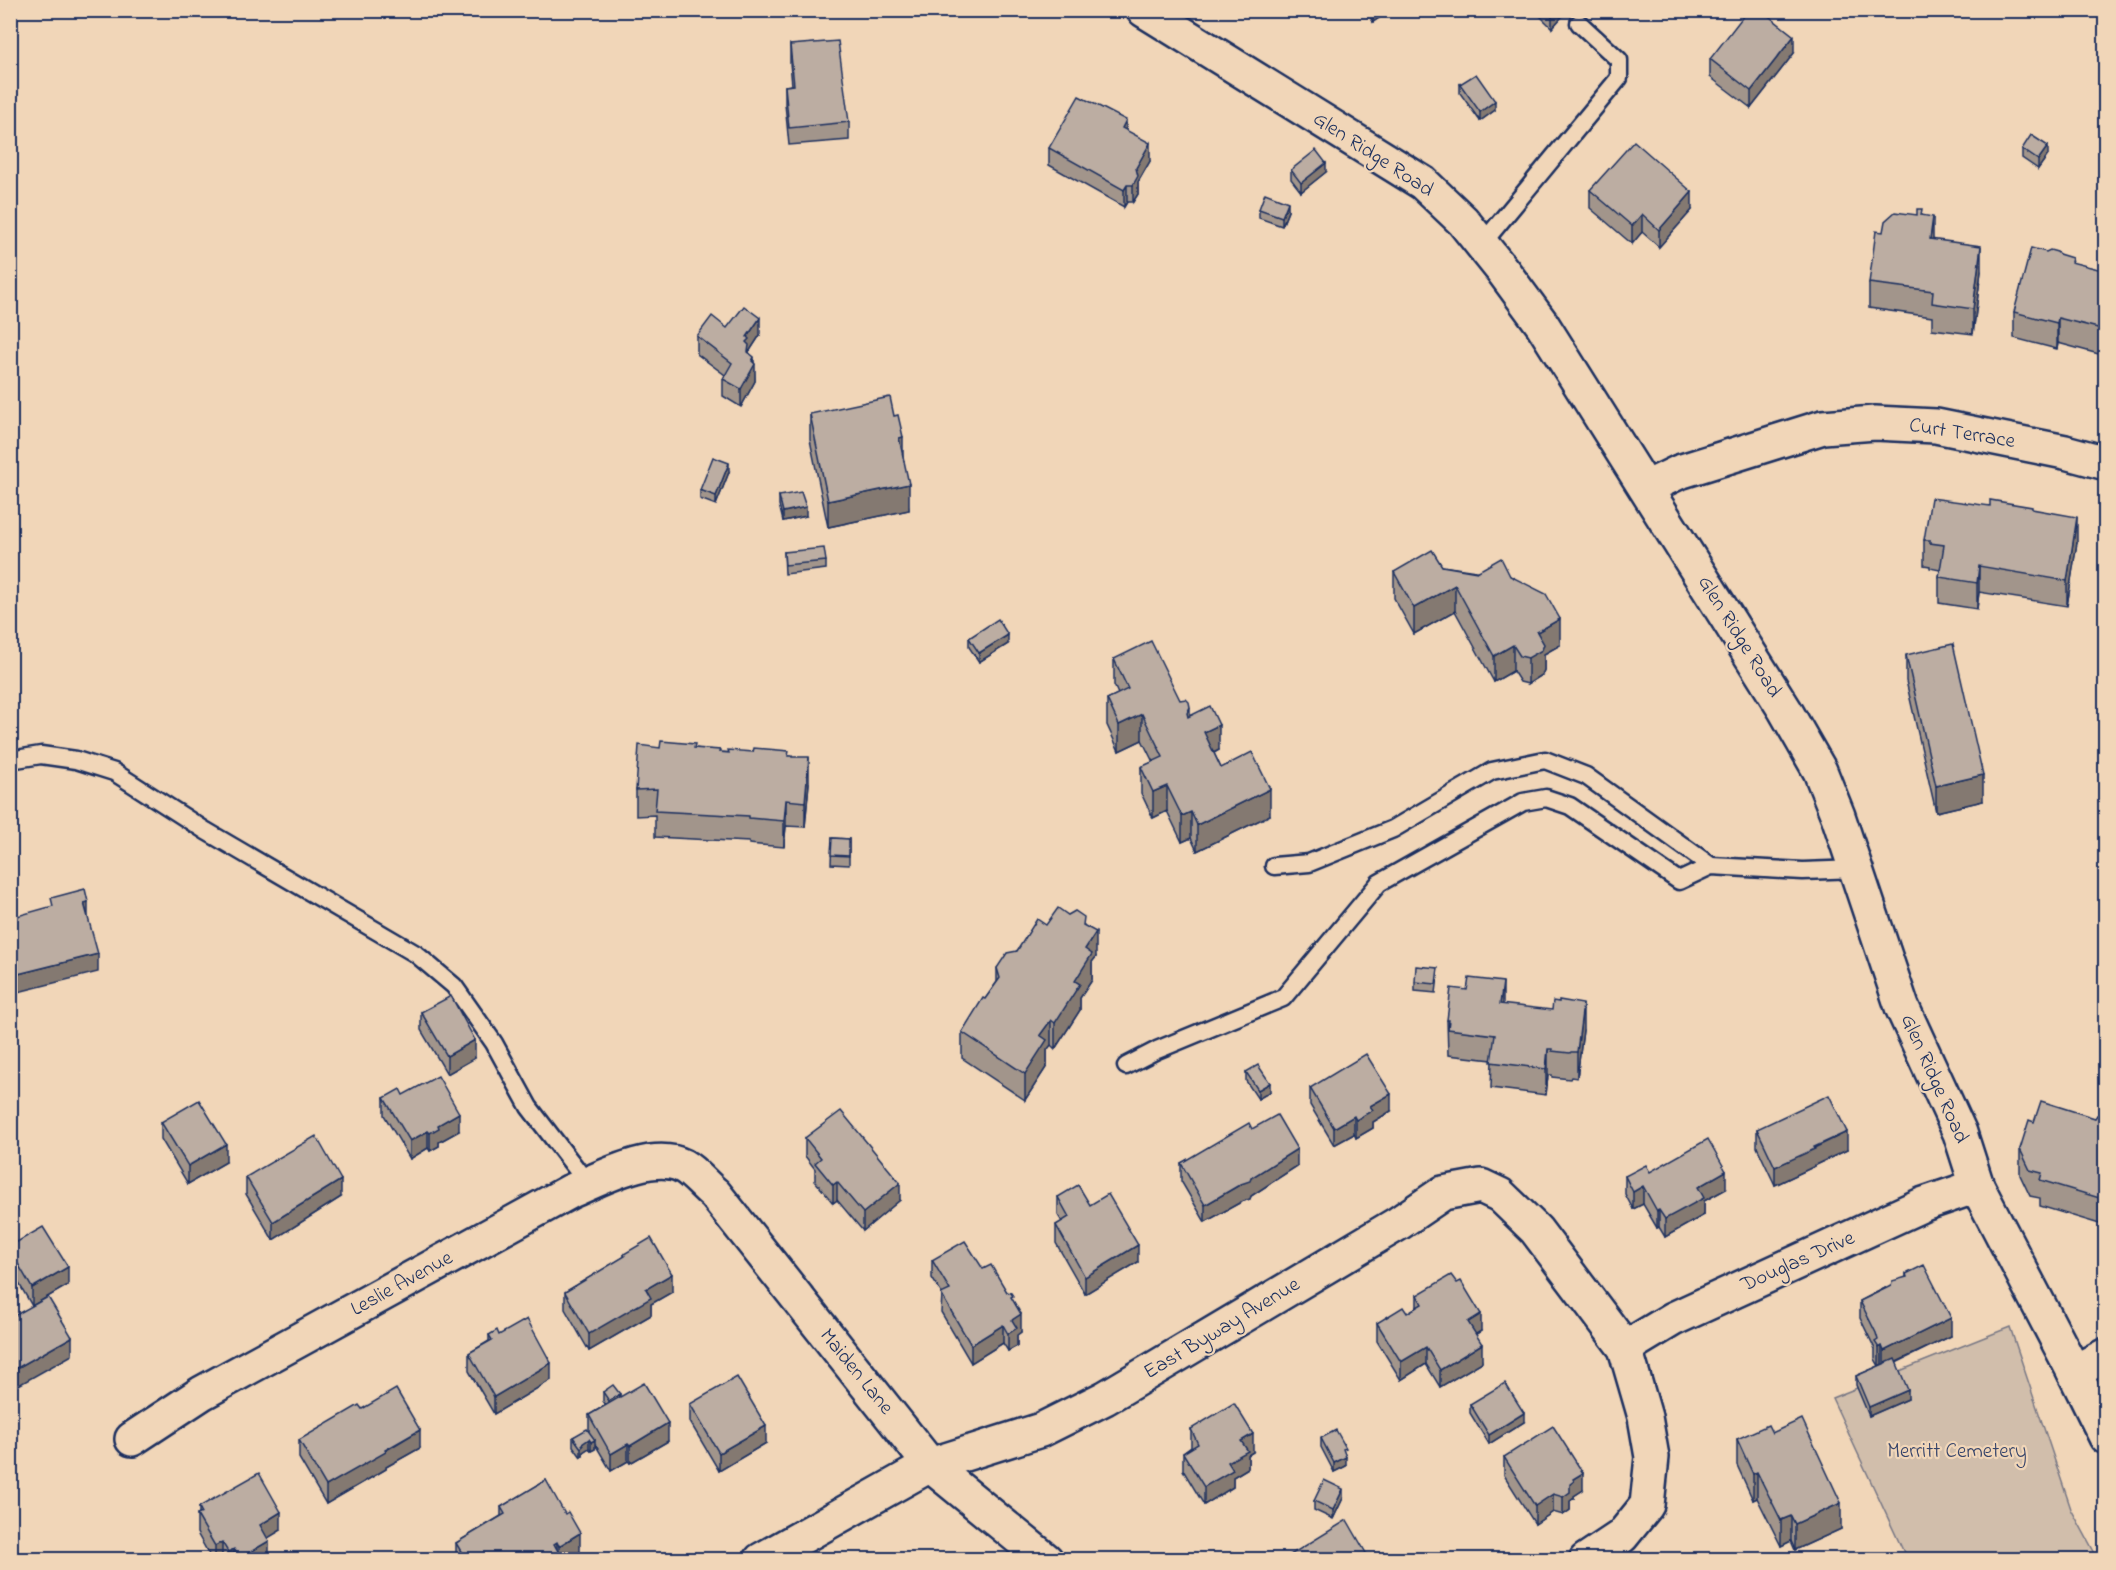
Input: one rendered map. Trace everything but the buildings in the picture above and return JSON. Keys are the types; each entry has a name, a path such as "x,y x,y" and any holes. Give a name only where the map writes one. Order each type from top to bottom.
{"street":[{"name":"Glen Ridge Road","path":"1144,10 1423,183 1463,221 1542,324 1785,710 1820,771 1839,816 1902,1007 1960,1133 1977,1186 2106,1437"},
{"name":"Curt Terrace","path":"1646,488 1679,471 1823,427 1875,423 1936,426 2065,452 2106,463"},
{"name":"Leslie Avenue","path":"132,1439 202,1393 571,1191 635,1165 665,1161 683,1167"},
{"name":"Maiden Lane","path":"683,1167 715,1194 930,1465 1046,1560"},
{"name":"East Byway Avenue","path":"761,1560 930,1465 1041,1430 1105,1398 1399,1223 1443,1193 1481,1186 1500,1195 1536,1230 1625,1348"},
{"name":"Douglas Drive","path":"1625,1348 1673,1319 1924,1204 1977,1186"},
{"path":"1586,1560 1622,1536 1647,1504 1652,1457 1645,1417 1625,1348"},
{"path":"2074,1372 2106,1355"}],"lane":[{"path":"1482,244 1619,78 1619,60 1579,23"},
{"path":"10,760 41,755 76,760 114,772 206,831 416,954 454,986 494,1043 529,1107 588,1184"},
{"path":"1274,866 1309,863 1393,829 1492,771 1545,760 1586,776 1711,866"},
{"path":"1126,1066 1157,1050 1283,998 1379,884 1523,802 1546,798 1570,806 1679,880 1711,866 1803,871 1857,869"}],"green space":[{"name":"Merritt Cemetery","path":"2010,1327 2071,1509 2098,1559 1907,1559 1832,1398"}]}
